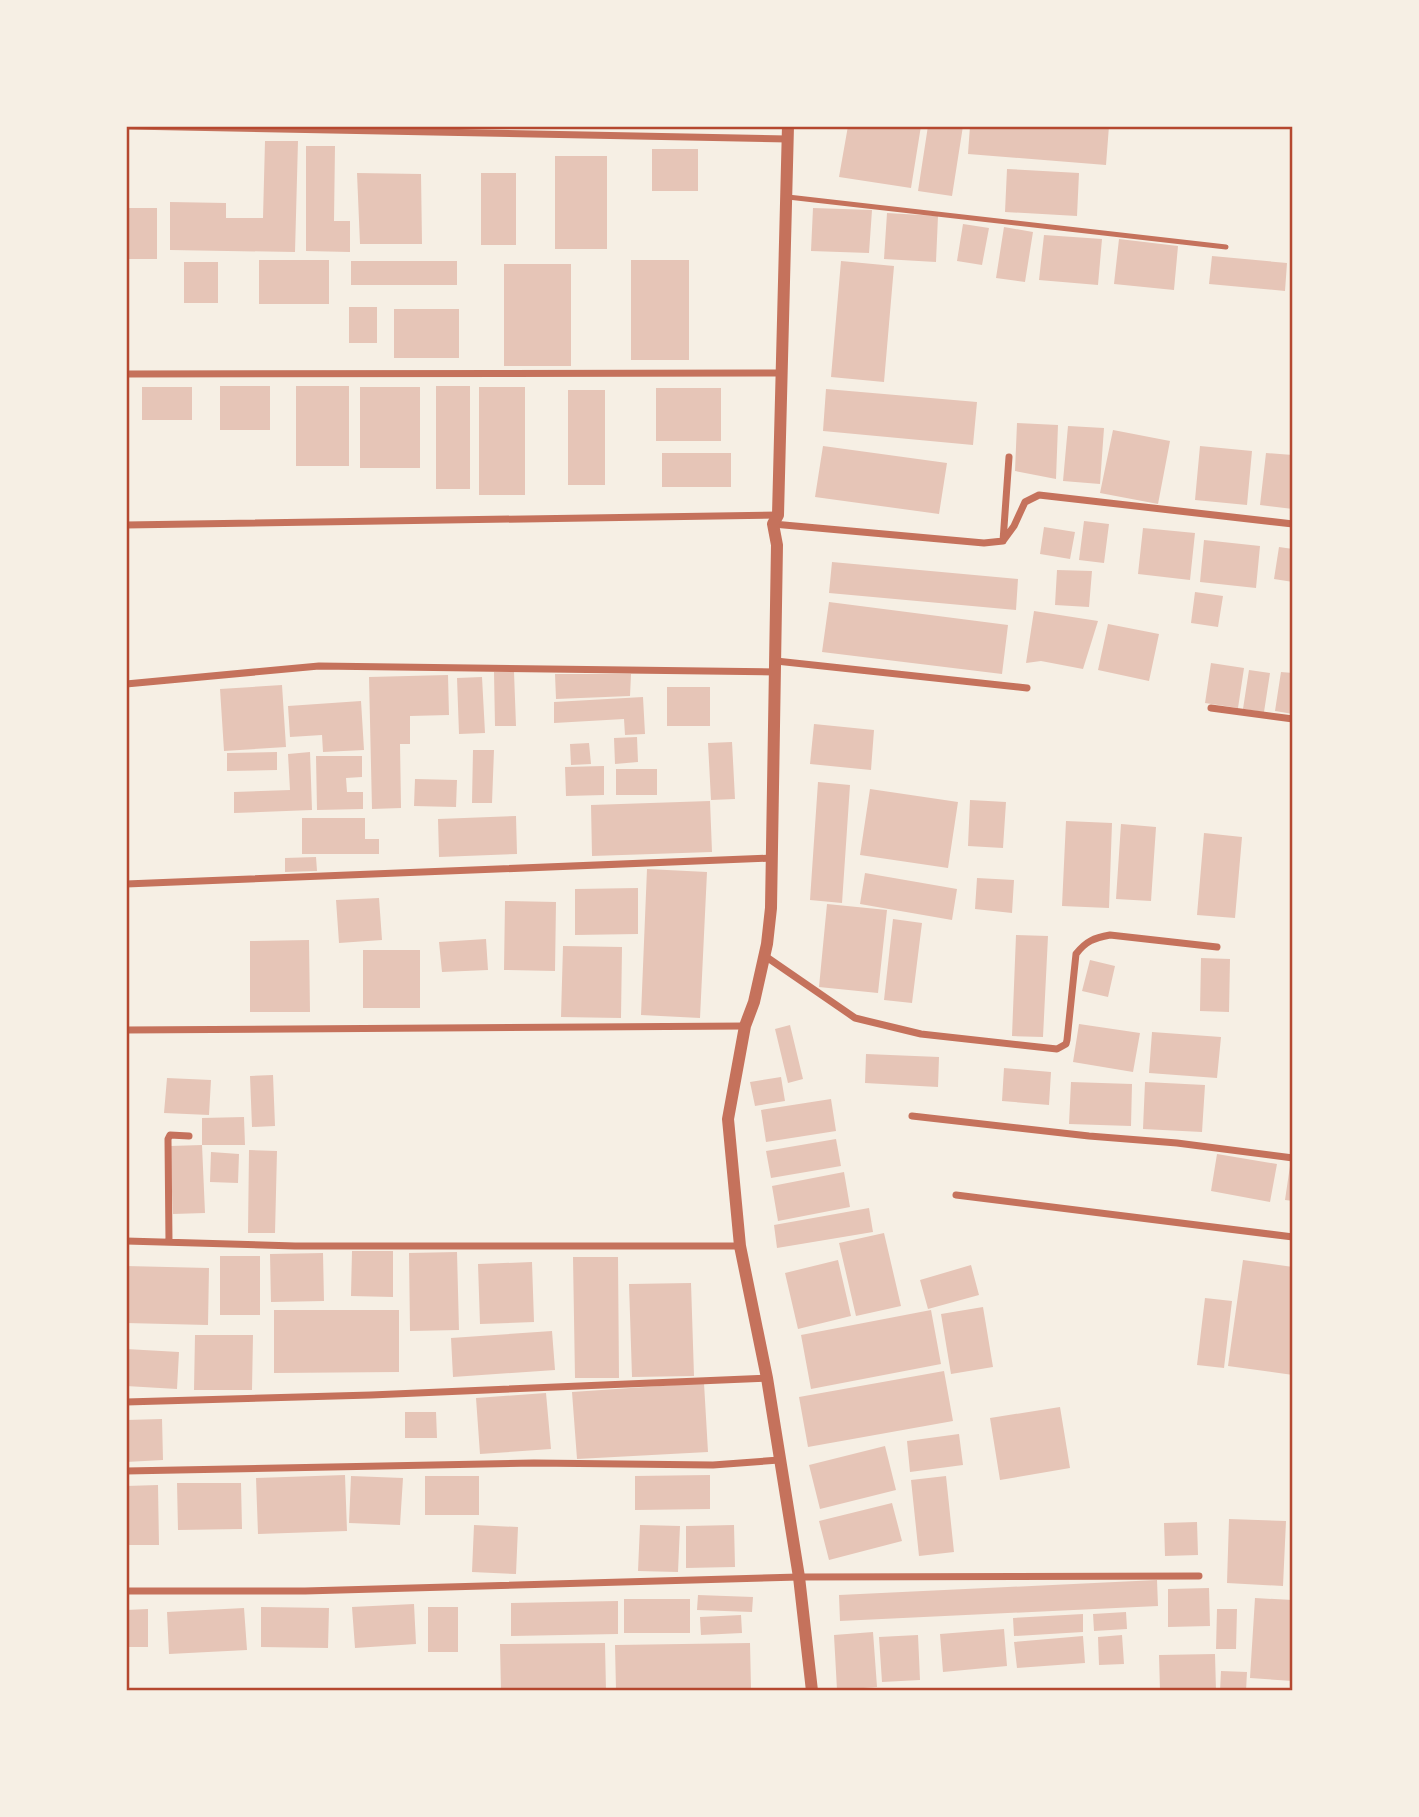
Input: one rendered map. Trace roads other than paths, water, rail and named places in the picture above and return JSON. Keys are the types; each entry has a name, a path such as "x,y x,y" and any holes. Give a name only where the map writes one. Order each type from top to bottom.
{"street":[{"path":"129,126 788,132 788,197 775,520 776,666 771,908 765,956 746,1026 728,1119 740,1245 767,1378 799,1577 812,1691"},
{"path":"126,374 782,373"},
{"path":"1003,541 1009,457"},
{"path":"1003,541 1026,502 1039,495 1293,524"},
{"path":"126,525 775,520 984,543 1003,541"},
{"path":"126,684 319,666 776,666 1027,688"},
{"path":"1211,708 1293,719"},
{"path":"126,884 772,858"},
{"path":"765,956 855,1018 921,1034 1057,1049 1066,1044 1076,954 1084,943 1095,937 1110,935 1217,947"},
{"path":"126,1030 746,1026"},
{"path":"912,1116 1293,1157"},
{"path":"169,1242 168,1139 170,1135 189,1136"},
{"path":"956,1195 1293,1237"},
{"path":"126,1241 295,1245 740,1245"},
{"path":"126,1402 371,1395 767,1378"},
{"path":"126,1471 534,1463 713,1465 779,1460"},
{"path":"126,1591 305,1591 799,1577 1199,1576"}],"lane":[{"path":"788,197 1226,247"}]}
